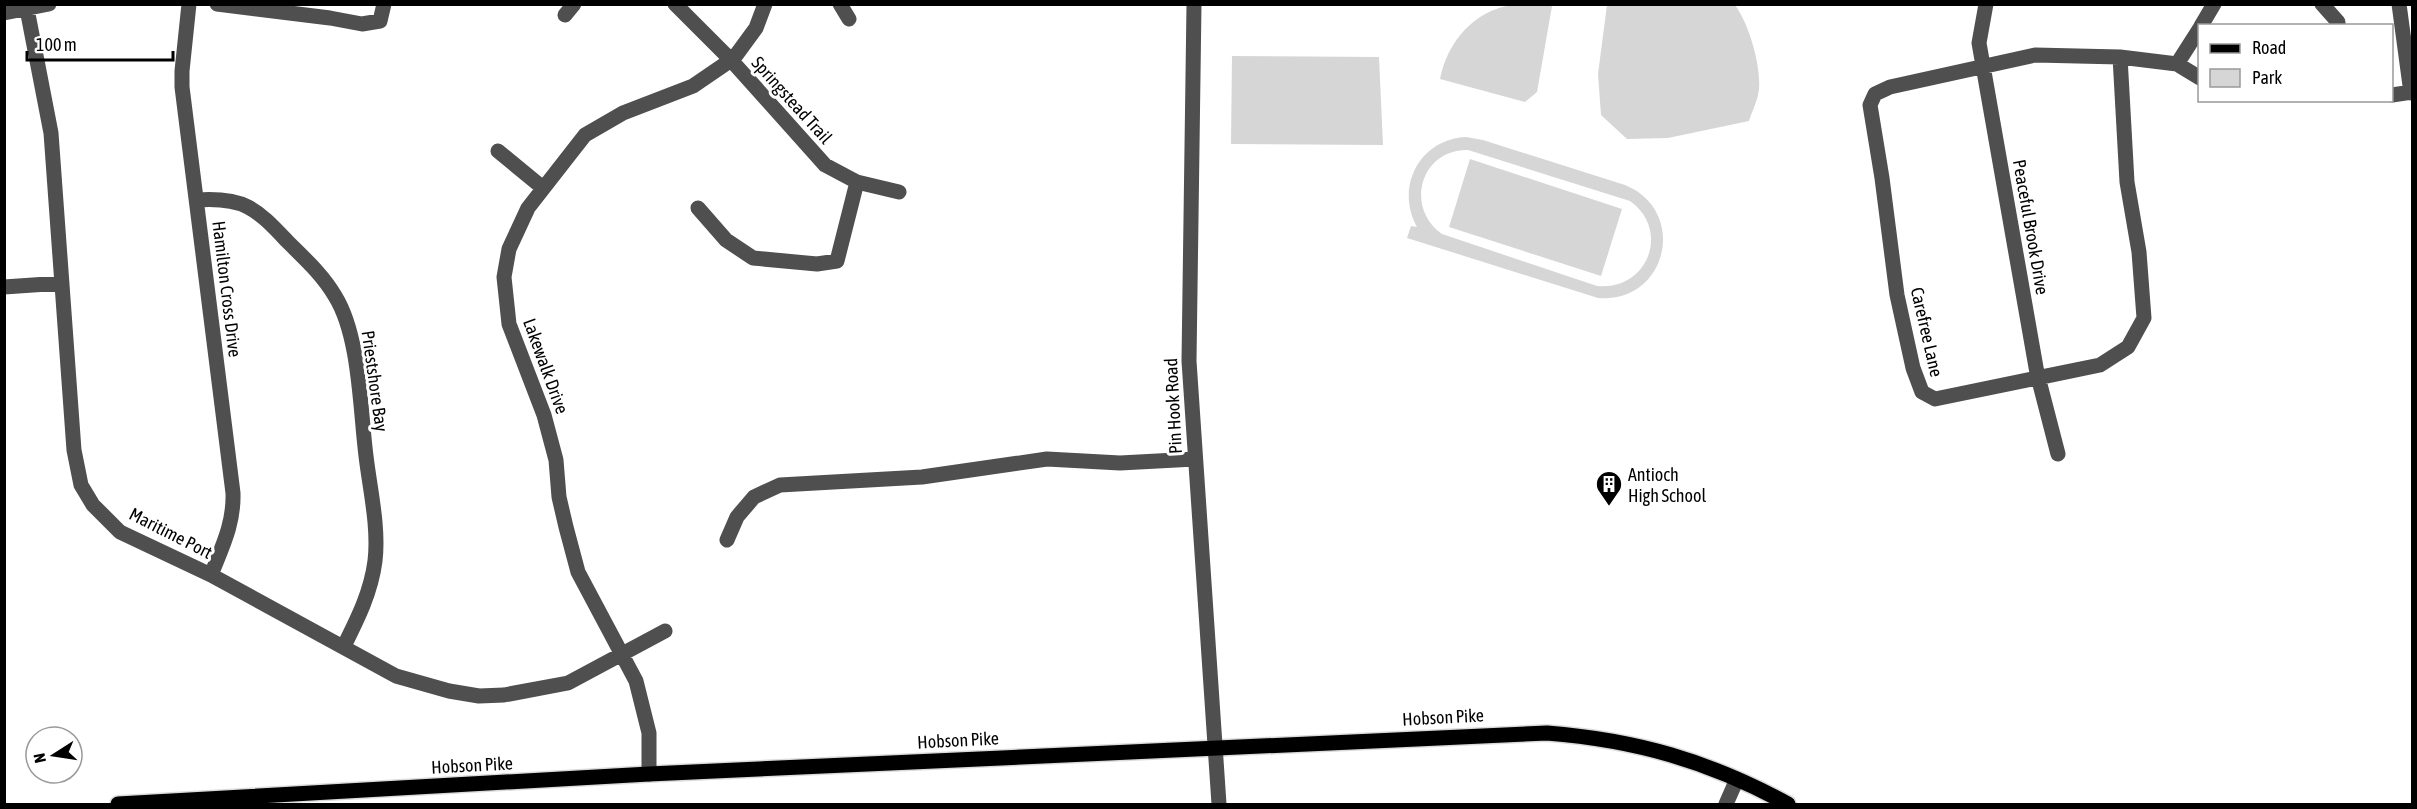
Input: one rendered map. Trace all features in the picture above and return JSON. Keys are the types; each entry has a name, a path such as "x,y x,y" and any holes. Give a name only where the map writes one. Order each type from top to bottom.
{"main road":[{"name":"Hobson Pike","path":"118,804 649,774 1547,733 1595,737 1680,756 1737,779 1788,804"}],"street":[{"path":"4,13 49,4"},
{"name":"Hamilton Cross Drive","path":"189,4 182,87 234,510 231,528 211,575"},
{"path":"217,4 362,24 380,21 384,4"},
{"name":"Springstead Trail","path":"675,4 730,60 825,165 857,182 899,192"},
{"name":"Lakewalk Drive","path":"649,774 649,733 636,681 578,572 560,497 556,460 544,416 508,324 504,277 509,249 523,218 543,188 585,135 623,113 693,86 730,60 756,28 765,4"},
{"path":"840,4 849,19"},
{"name":"Pin Hook Road","path":"1194,4 1189,361 1219,804"},
{"name":"Peaceful Brook Drive","path":"1986,4 1979,43 2038,376 2058,454"},
{"path":"2202,24 2214,4"},
{"path":"2322,4 2338,24"},
{"path":"2393,95 2412,93 2399,4"},
{"name":"Maritime Port","path":"27,9 51,133 74,450 81,485 93,505 120,532 211,575 396,676 449,691 479,696 504,695 568,683 665,631"},
{"path":"2177,64 2198,30"},
{"name":"Carefree Lane","path":"2120,57 2127,182 2139,252 2144,318 2128,347 2100,365 2038,376 1951,397 1935,399 1926,396 1916,381 1897,295 1882,178 1870,111 1875,94 1890,87 2035,55 2120,57 2177,64 2198,77"},
{"path":"498,152 543,188"},
{"path":"698,208 726,240 753,258 817,264 837,261 857,182"},
{"name":"Priestshore Bay","path":"197,200 231,200 251,208 265,219 336,296 350,332 374,524 375,558 363,608 344,646"},
{"path":"4,287 62,283"},
{"path":"727,540 737,517 754,497 780,485 922,477 1047,459 1120,463 1195,459"},
{"path":"1726,804 1737,779"}],"green space":[{"path":"1522,4 1552,6 1537,92 1525,102 1440,79 1456,41 1465,30 1487,13"},
{"path":"1607,5 1735,5 1749,34 1758,68 1758,93 1749,121 1668,138 1627,139 1601,115 1598,74"},
{"path":"1232,56 1379,57 1383,145 1231,144"},
{"path":"1466,137 1483,140 1625,185 1645,198 1657,214 1663,234 1661,254 1654,272 1640,287 1622,296 1598,298 1407,238 1411,226 1417,227 1411,212 1409,197 1410,182 1416,168 1435,146 1449,140","holes":["1468,150 1630,201 1642,213 1649,227 1651,242 1648,256 1641,269 1629,279 1615,285 1597,286 1442,234 1430,223 1423,209 1421,195 1423,182 1429,169 1439,159 1452,152"]},
{"path":"1470,159 1622,209 1601,276 1449,227"}],"place":[{"name":"Antioch High School","path":"1609,507"}]}
